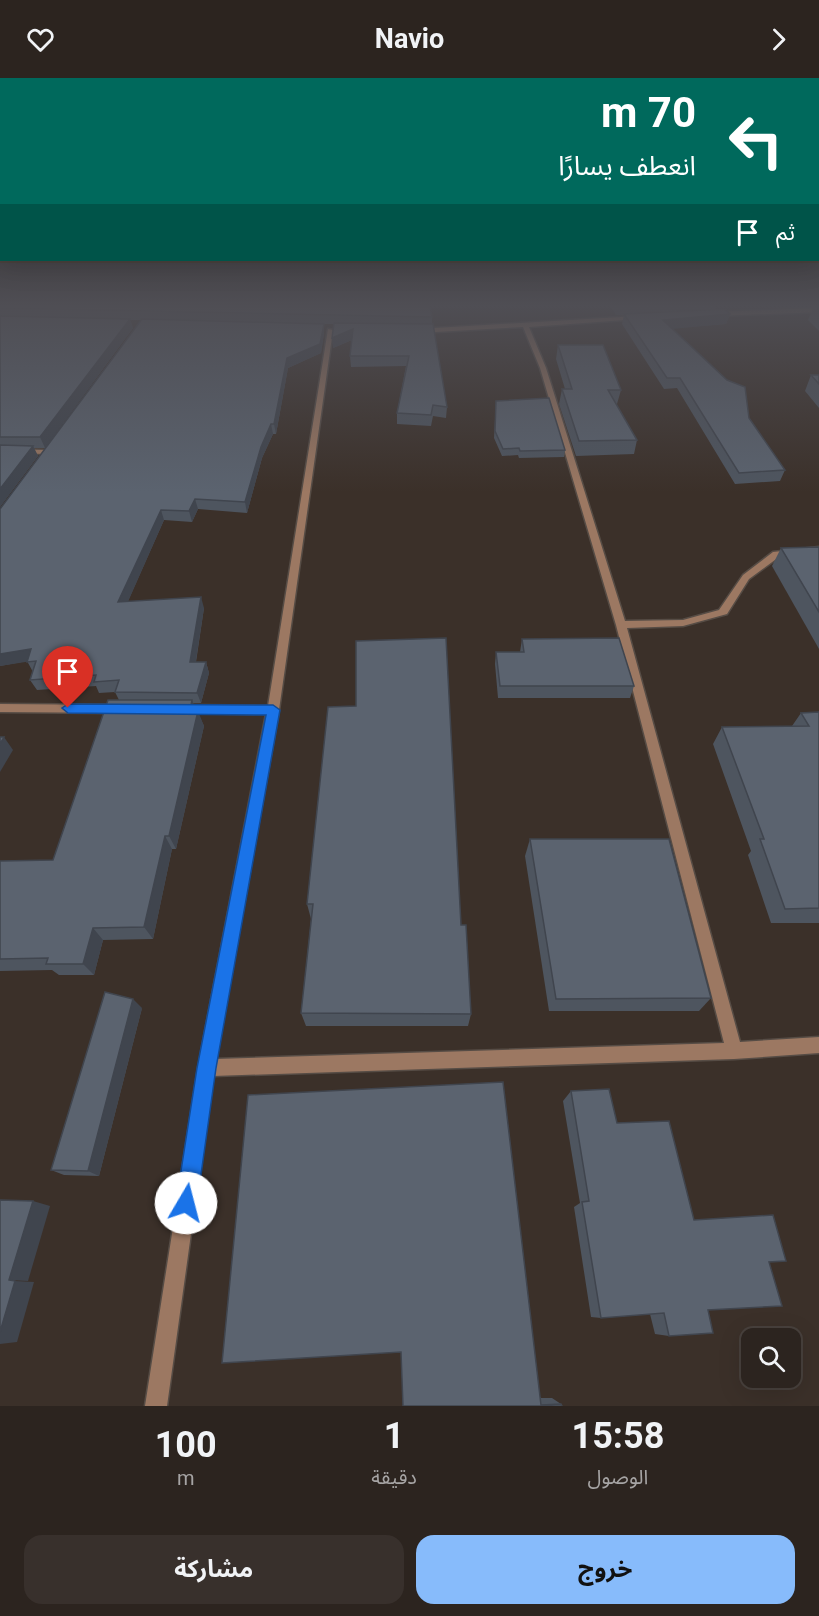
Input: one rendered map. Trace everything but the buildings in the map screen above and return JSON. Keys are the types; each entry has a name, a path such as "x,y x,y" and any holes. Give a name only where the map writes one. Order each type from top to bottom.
{"street":[{"path":"156,1406 206,1068 273,710 324,368"},
{"path":"543,368 621,625 734,1051"},
{"path":"42,461 55,442"},
{"path":"0,451 49,452"},
{"path":"621,625 683,623 723,612 746,577 776,554 819,550"},
{"path":"0,708 131,709"},
{"path":"166,709 273,710"},
{"path":"206,1068 734,1051 819,1045"}],"route":[{"path":"68,708 273,710 206,1068 186,1203"}]}
